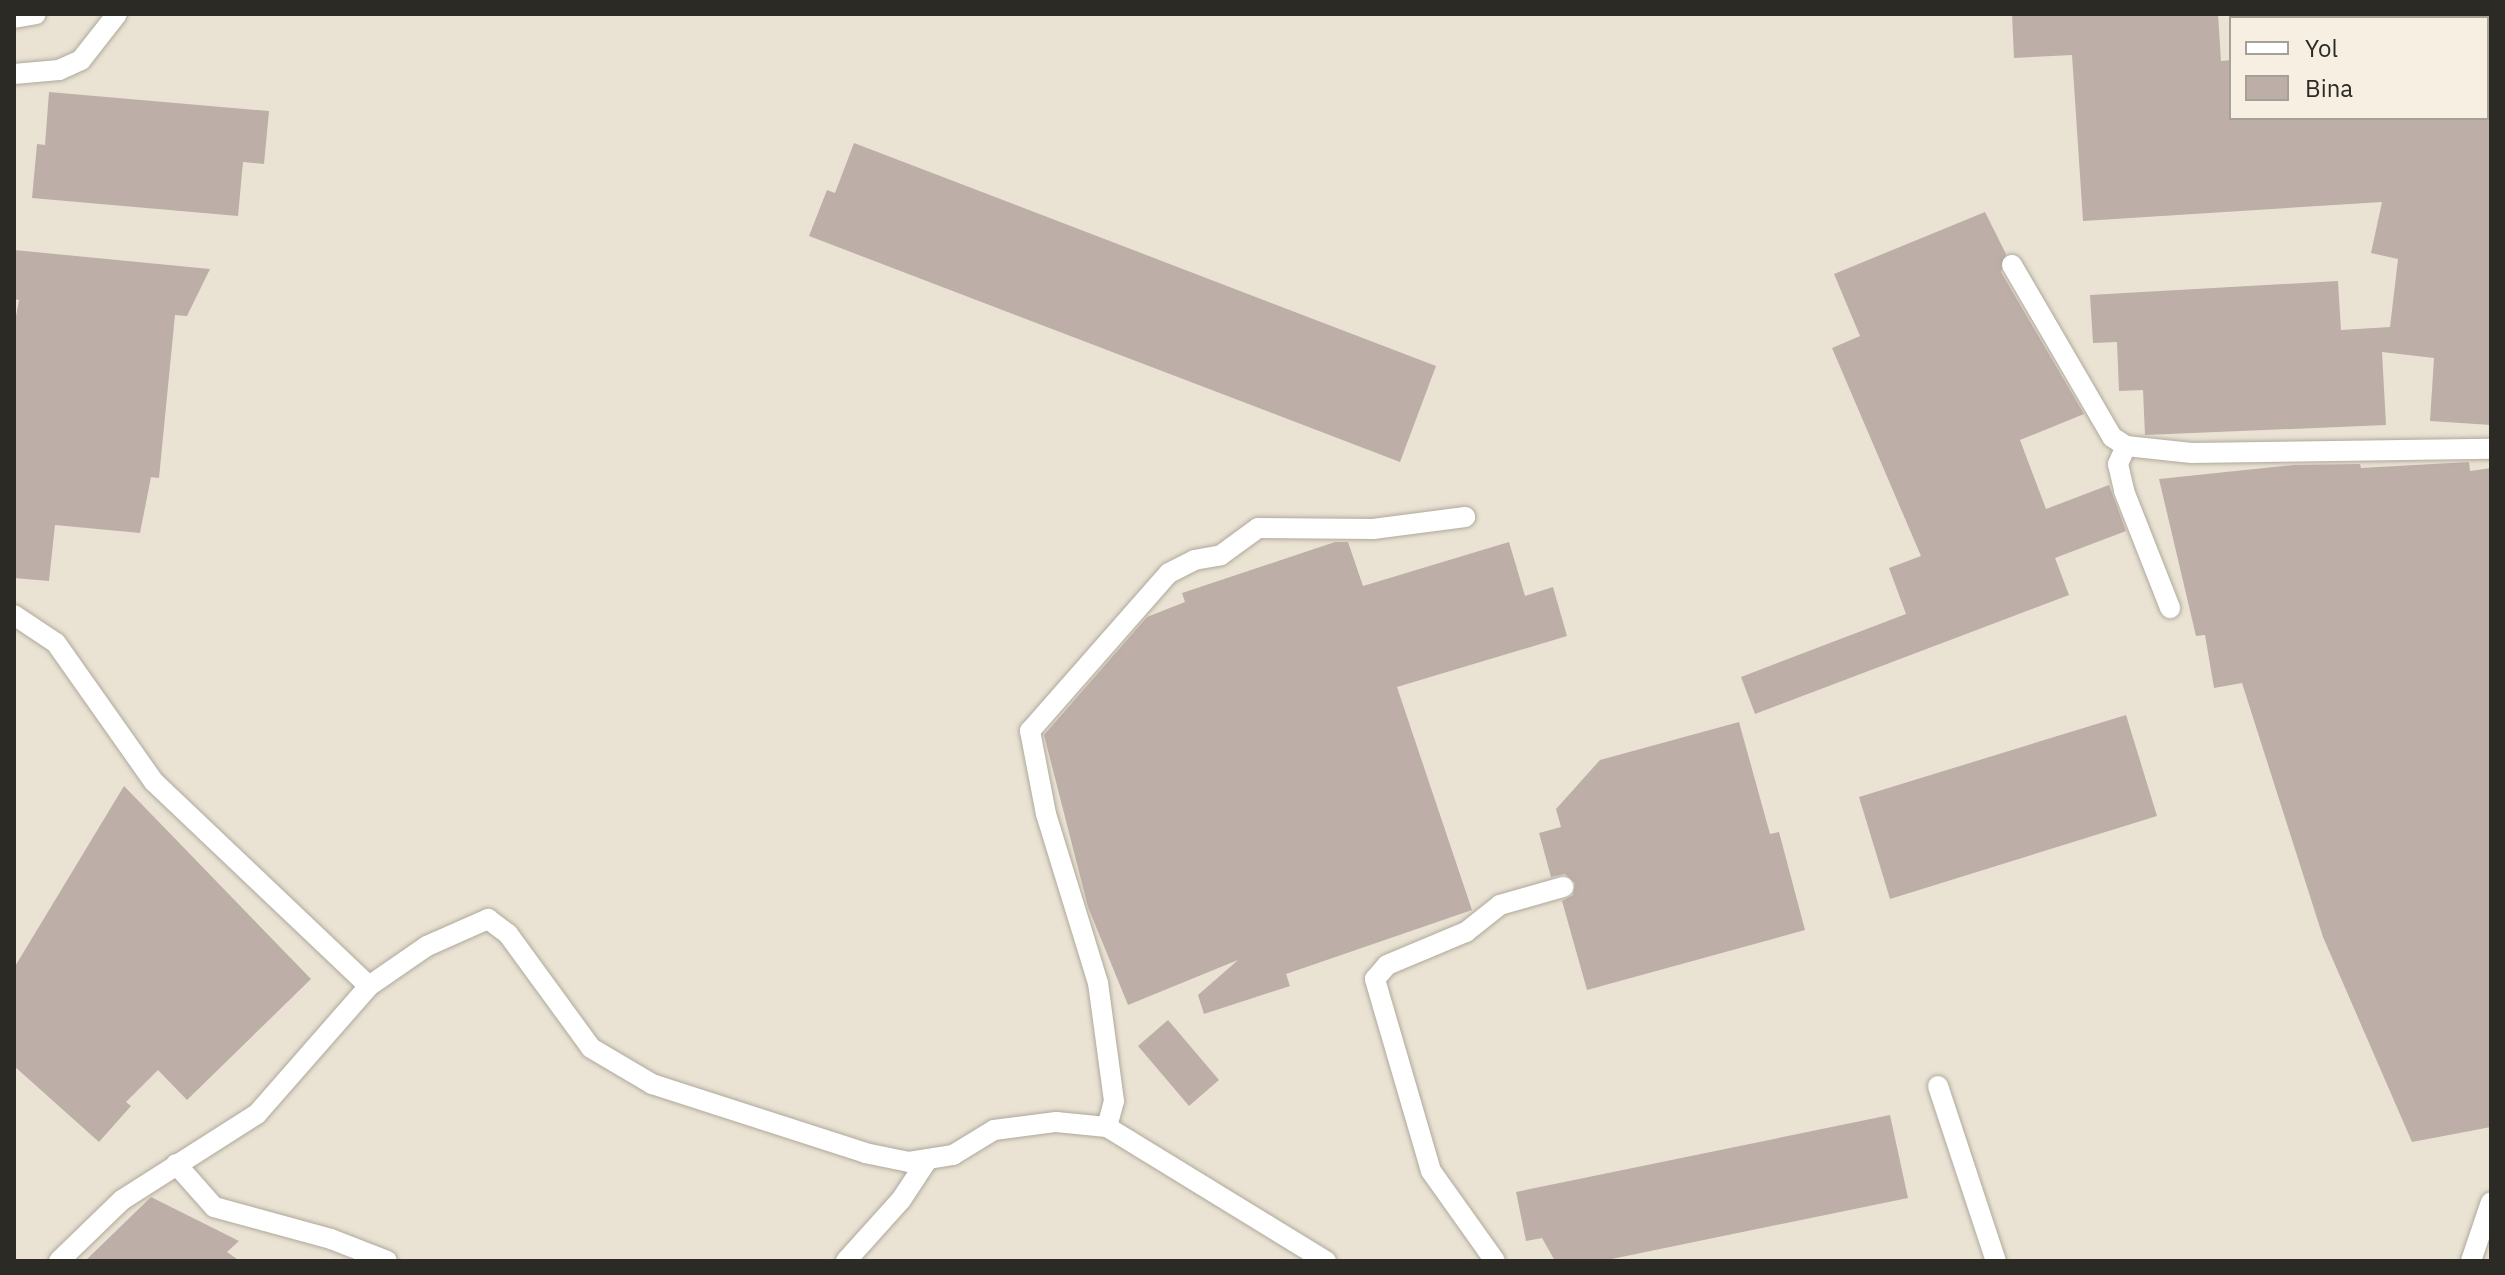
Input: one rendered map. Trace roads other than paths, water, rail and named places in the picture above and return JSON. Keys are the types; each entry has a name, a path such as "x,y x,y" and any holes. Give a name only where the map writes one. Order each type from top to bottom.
{"street":[{"path":"14,18 36,14"},
{"path":"14,74 59,70 81,60 117,14"},
{"path":"2012,265 2112,437 2126,446 2192,453 2491,449"},
{"path":"2126,446 2118,464 2124,491 2170,608"},
{"path":"1107,1127 1114,1101 1098,983 1050,829 1030,731 1169,573 1194,560 1221,555 1258,528 1373,529 1465,517"},
{"path":"14,615 56,643 154,782 369,986"},
{"path":"1495,1261 1431,1171 1412,1121 1375,979 1387,965 1466,932 1500,905 1563,887"},
{"path":"59,1261 122,1200 276,1097 328,1027 369,986 427,946 488,919 508,934 591,1048 631,1073 865,1153 909,1162 953,1155 994,1130 1056,1122 1107,1127 1326,1261"},
{"path":"1938,1086 1996,1261"},
{"path":"846,1261 901,1200 928,1159"},
{"path":"176,1164 214,1207 331,1239 387,1261"},
{"path":"2471,1261 2491,1202"}]}
